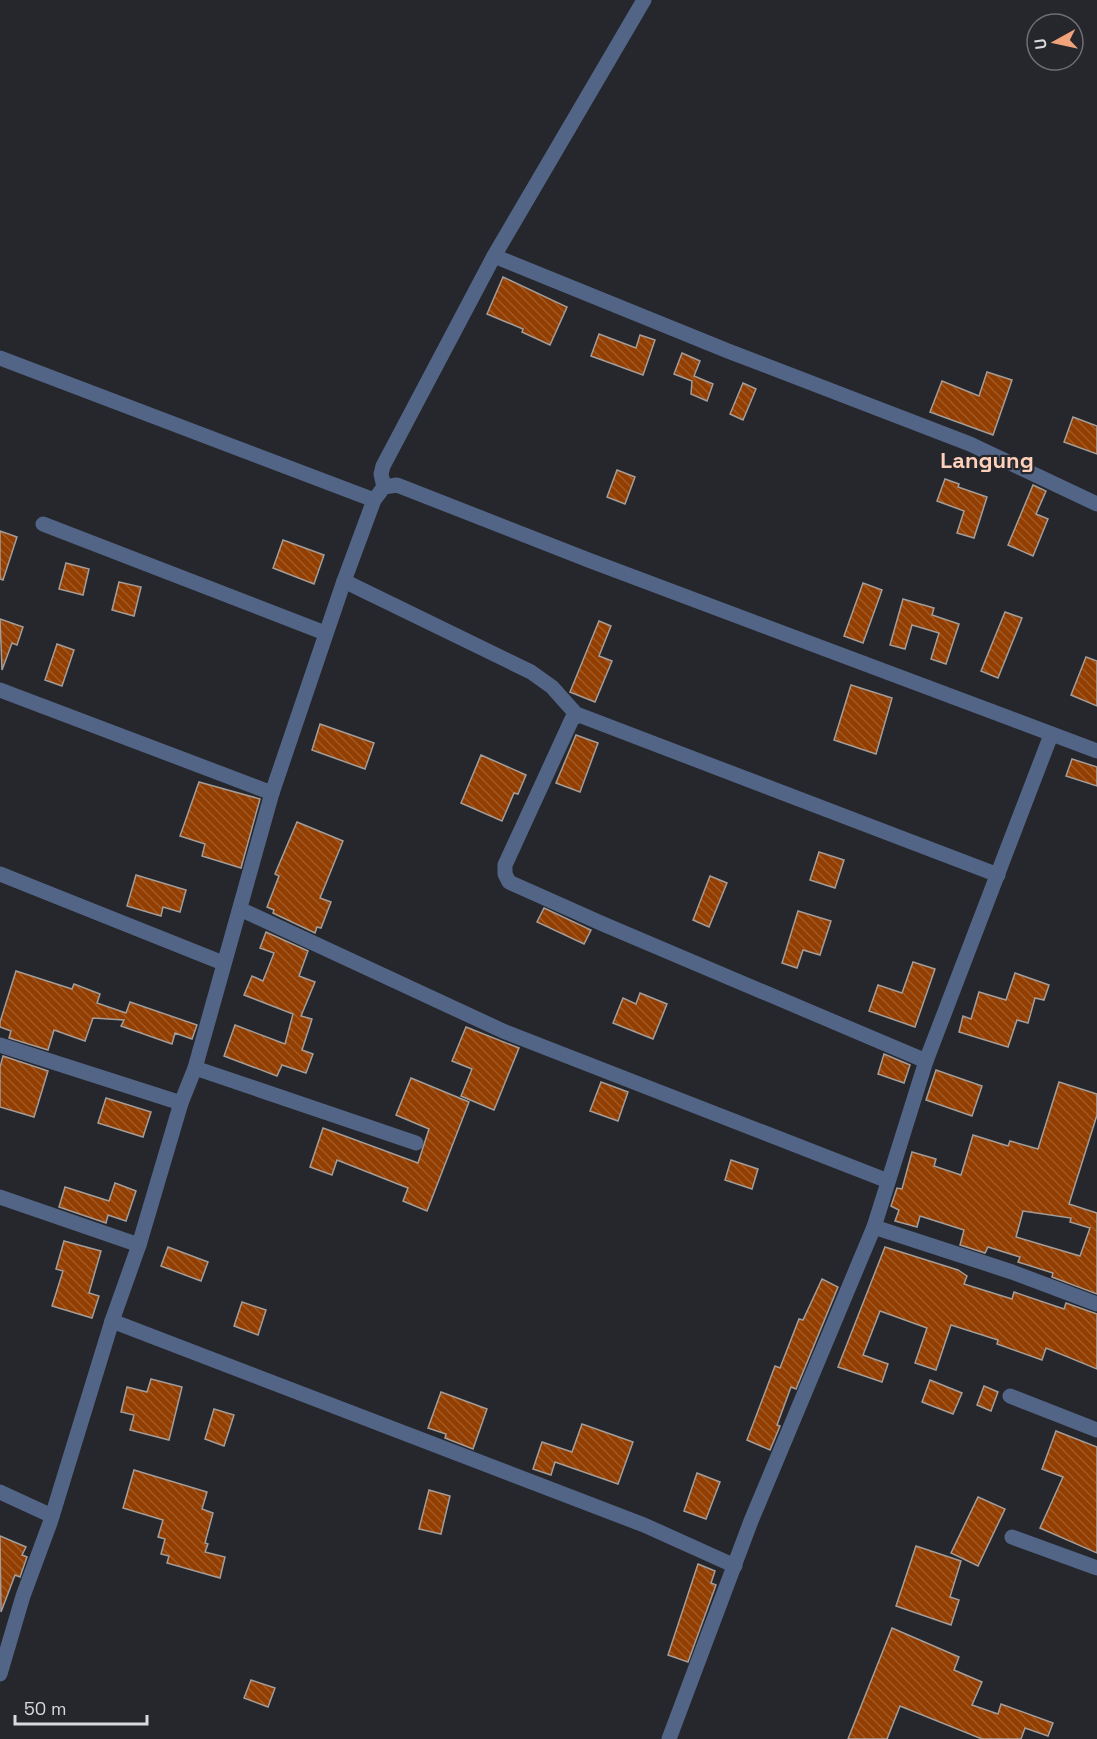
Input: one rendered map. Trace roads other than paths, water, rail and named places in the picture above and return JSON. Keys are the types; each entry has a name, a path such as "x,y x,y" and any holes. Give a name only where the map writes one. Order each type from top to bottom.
{"street":[{"path":"384,487 381,474 383,466 494,256 644,0"},
{"path":"494,256 970,444 1097,504"},
{"path":"0,358 374,500"},
{"path":"0,1674 23,1596 52,1516 138,1245 181,1103 195,1068 272,793 344,581 374,500 384,487 397,485 591,561 1097,751"},
{"path":"43,524 325,633"},
{"path":"344,581 531,672 552,687 577,715"},
{"path":"0,690 272,793"},
{"path":"926,1061 509,882 505,874 505,865 572,719 577,715 584,715 998,875"},
{"path":"669,1739 759,1500 874,1227 926,1061 1051,735"},
{"path":"0,874 223,963"},
{"path":"240,909 503,1030 757,1132 888,1181"},
{"path":"0,1045 181,1103"},
{"path":"195,1068 416,1143"},
{"path":"0,1197 138,1245"},
{"path":"874,1227 1012,1272 1097,1304"},
{"path":"112,1321 644,1525 735,1566"},
{"path":"1010,1396 1097,1430"},
{"path":"0,1492 52,1516"},
{"path":"1012,1537 1097,1568"}],"district":[{"name":"Langung","path":"987,460"}]}
